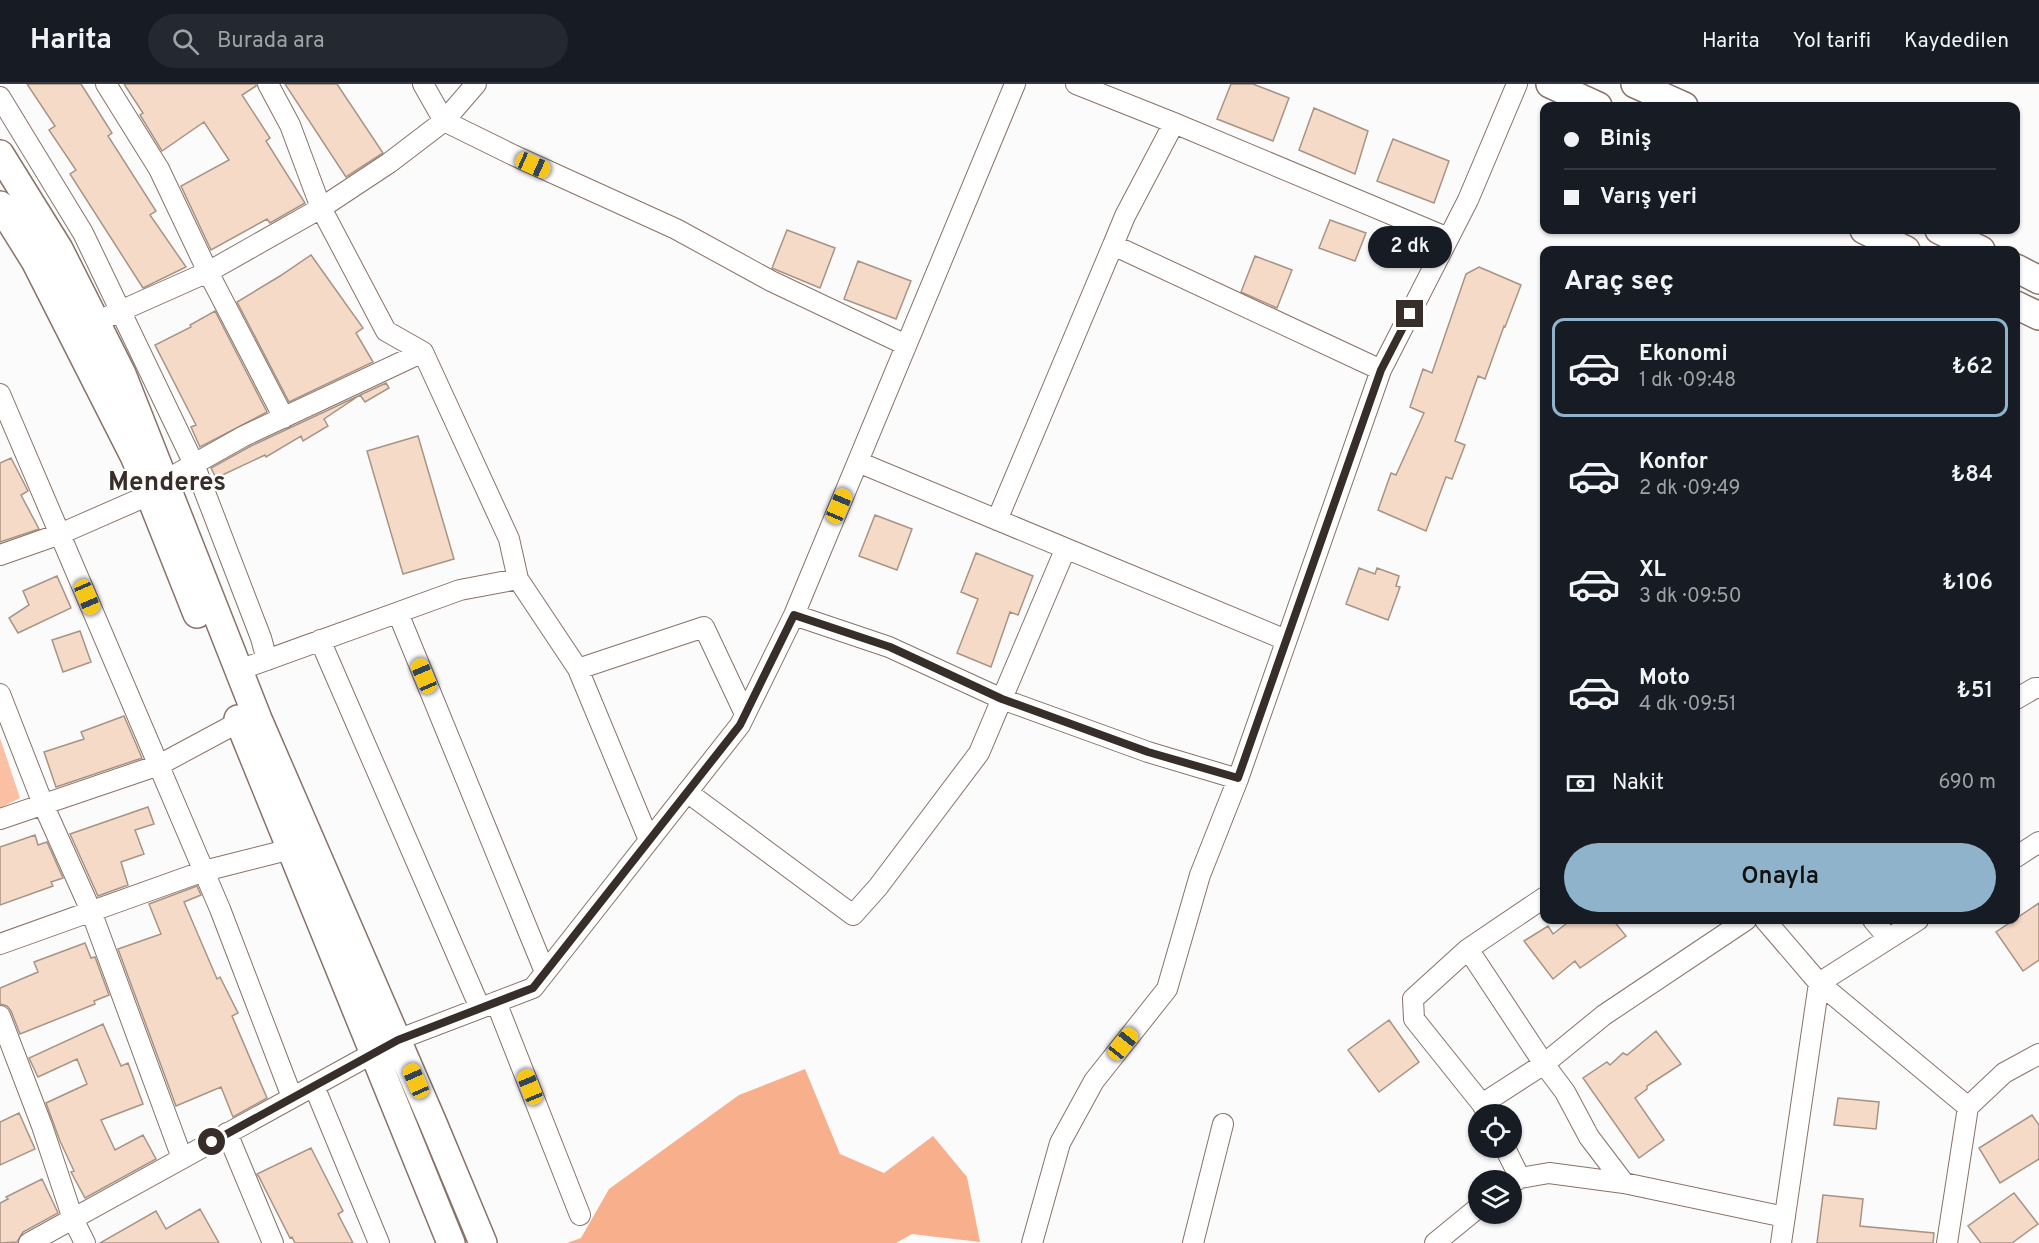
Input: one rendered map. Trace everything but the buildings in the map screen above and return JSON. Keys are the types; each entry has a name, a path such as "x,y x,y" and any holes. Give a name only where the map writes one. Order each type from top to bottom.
{"main road":[{"path":"1550,84 1589,102"},
{"path":"1635,84 1675,102"},
{"path":"0,154 59,249 123,374 157,488 239,722 451,1243"},
{"path":"0,205 35,261 135,458 157,488 239,670 483,1243"},
{"path":"1872,234 1898,246"},
{"path":"1947,234 1973,246"},
{"path":"2020,270 2039,280"},
{"path":"2020,307 2039,316"}],"street":[{"path":"106,84 159,169 208,272 284,418"},
{"path":"268,84 290,125 321,208 386,331 423,352 509,539 518,579 578,669 649,840"},
{"path":"423,84 444,121 676,229 771,281 906,345"},
{"path":"96,321 208,272 321,208 389,163 444,121 476,84"},
{"path":"29,1243 398,1040 533,988 740,725 746,714 794,615 1015,84"},
{"path":"1076,84 1448,238"},
{"path":"1032,1243 1060,1143 1094,1081 1167,988 1200,874 1238,778 1381,370 1468,200 1517,84"},
{"path":"0,97 83,233 194,464 261,638 267,660"},
{"path":"997,520 1125,216 1174,123"},
{"path":"1113,244 1381,370"},
{"path":"0,555 60,534 157,488 244,436 423,352"},
{"path":"0,394 204,871 292,1097"},
{"path":"858,462 1286,640"},
{"path":"687,792 853,915 878,887 979,753 1065,550"},
{"path":"239,670 460,590 518,579"},
{"path":"398,613 545,972"},
{"path":"794,615 890,647 1002,699 1148,752 1238,778"},
{"path":"578,669 704,627 746,714"},
{"path":"320,640 488,1005 580,1215"},
{"path":"2020,697 2039,688"},
{"path":"2,706 91,912 182,1158"},
{"path":"0,819 159,765 239,722"},
{"path":"2020,854 2039,842"},
{"path":"0,944 204,871 291,849"},
{"path":"1481,1104 1414,1019 1413,999 1468,949 1540,900"},
{"path":"1492,1104 1604,1015 1740,924"},
{"path":"1768,924 1819,982 1968,1107"},
{"path":"1876,924 1888,938"},
{"path":"1781,1243 1819,982 1911,924"},
{"path":"1468,949 1565,1092 1589,1137 1624,1182"},
{"path":"0,1016 42,1126 73,1219 85,1243"},
{"path":"1947,1243 1968,1107 2004,1073 2039,1054"},
{"path":"314,1086 379,1243"},
{"path":"1193,1243 1223,1124"},
{"path":"227,1133 273,1243"},
{"path":"1522,1179 1549,1173 1624,1182 1785,1217"},
{"path":"1435,1243 1468,1216"}],"shaded area":[{"path":"0,738 20,798 0,808"},
{"path":"805,1069 840,1154 884,1173 933,1136 967,1177 980,1242 912,1234 896,1243 567,1243 581,1238 609,1189 739,1095"}],"district":[{"name":"Menderes","path":"167,481"}],"route":[{"path":"212,1142 398,1040 533,988 740,725 794,615 890,647 1002,699 1148,752 1238,778 1381,370 1410,314"}]}
